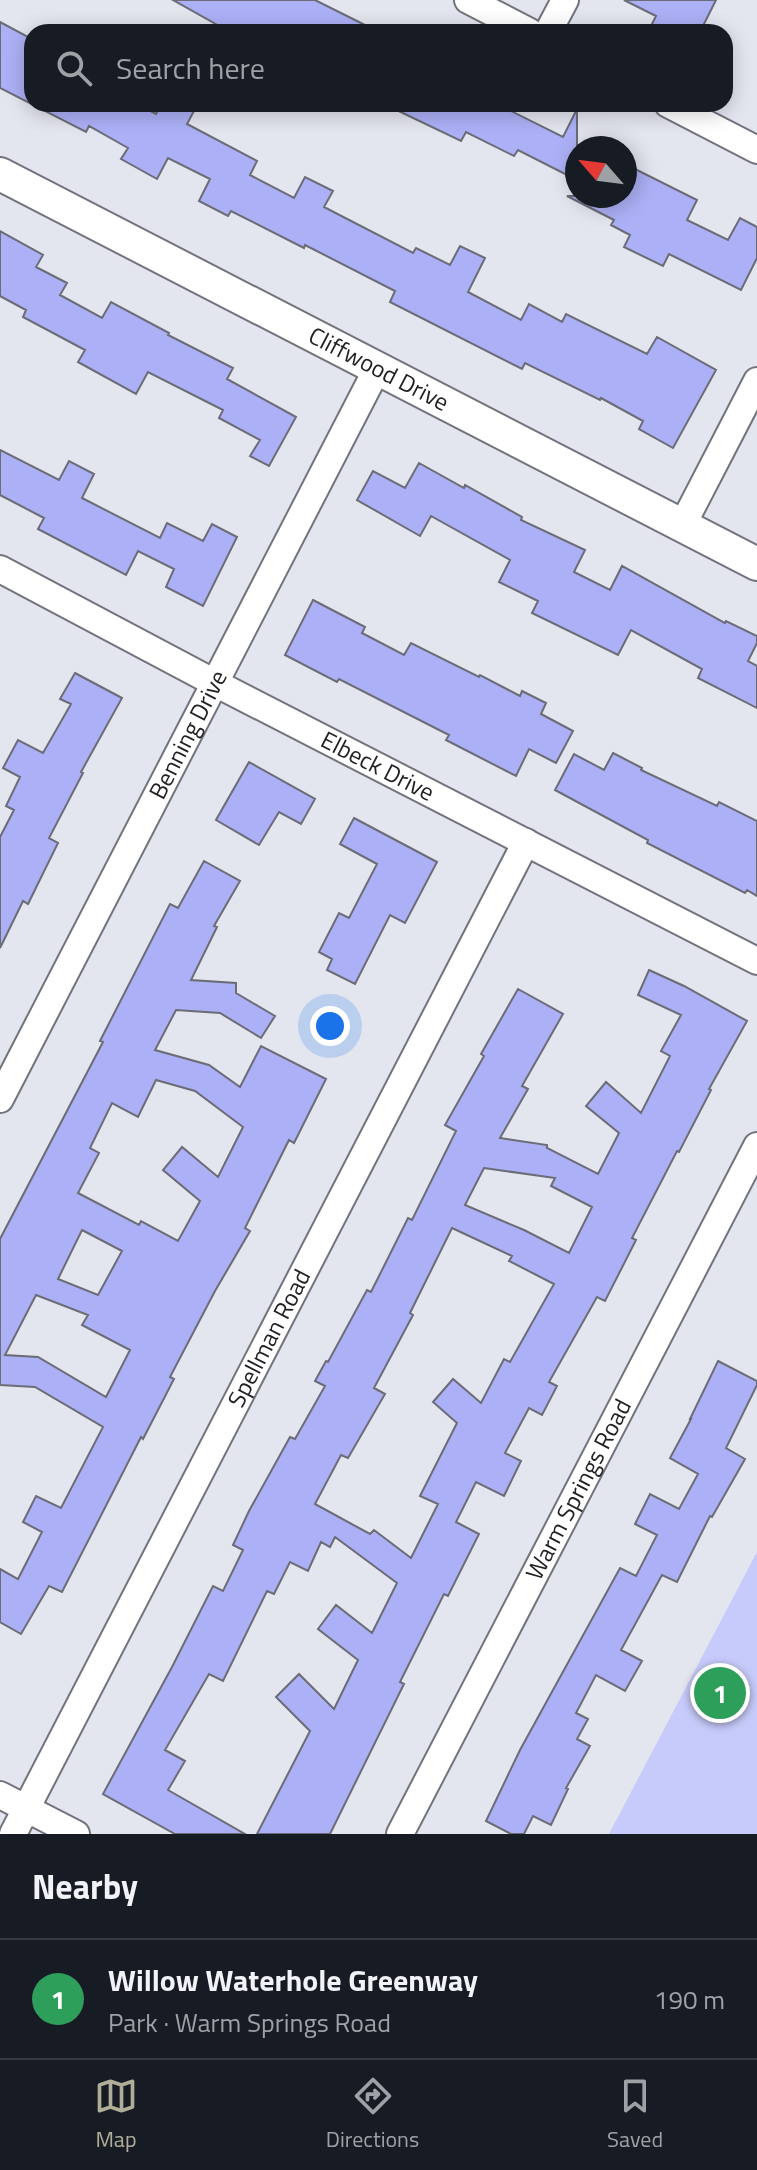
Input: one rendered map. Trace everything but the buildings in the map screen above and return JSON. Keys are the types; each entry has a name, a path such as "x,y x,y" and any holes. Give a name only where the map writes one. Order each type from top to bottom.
{"street":[{"path":"468,0 514,24"},
{"path":"552,24 565,0"},
{"path":"683,112 757,150"},
{"name":"Cliffwood Drive","path":"0,174 757,564"},
{"name":"Benning Drive","path":"0,1099 377,369"},
{"path":"682,526 757,381"},
{"name":"Elbeck Drive","path":"0,569 757,961"},
{"name":"Spellman Road","path":"13,1834 526,842"},
{"name":"Warm Springs Road","path":"400,1834 757,1146"},
{"path":"0,1795 76,1834"}],"shaded area":[{"path":"757,1552 757,1834 609,1834"}],"place":[{"name":"Willow Waterhole Greenway","path":"720,1693"}]}
